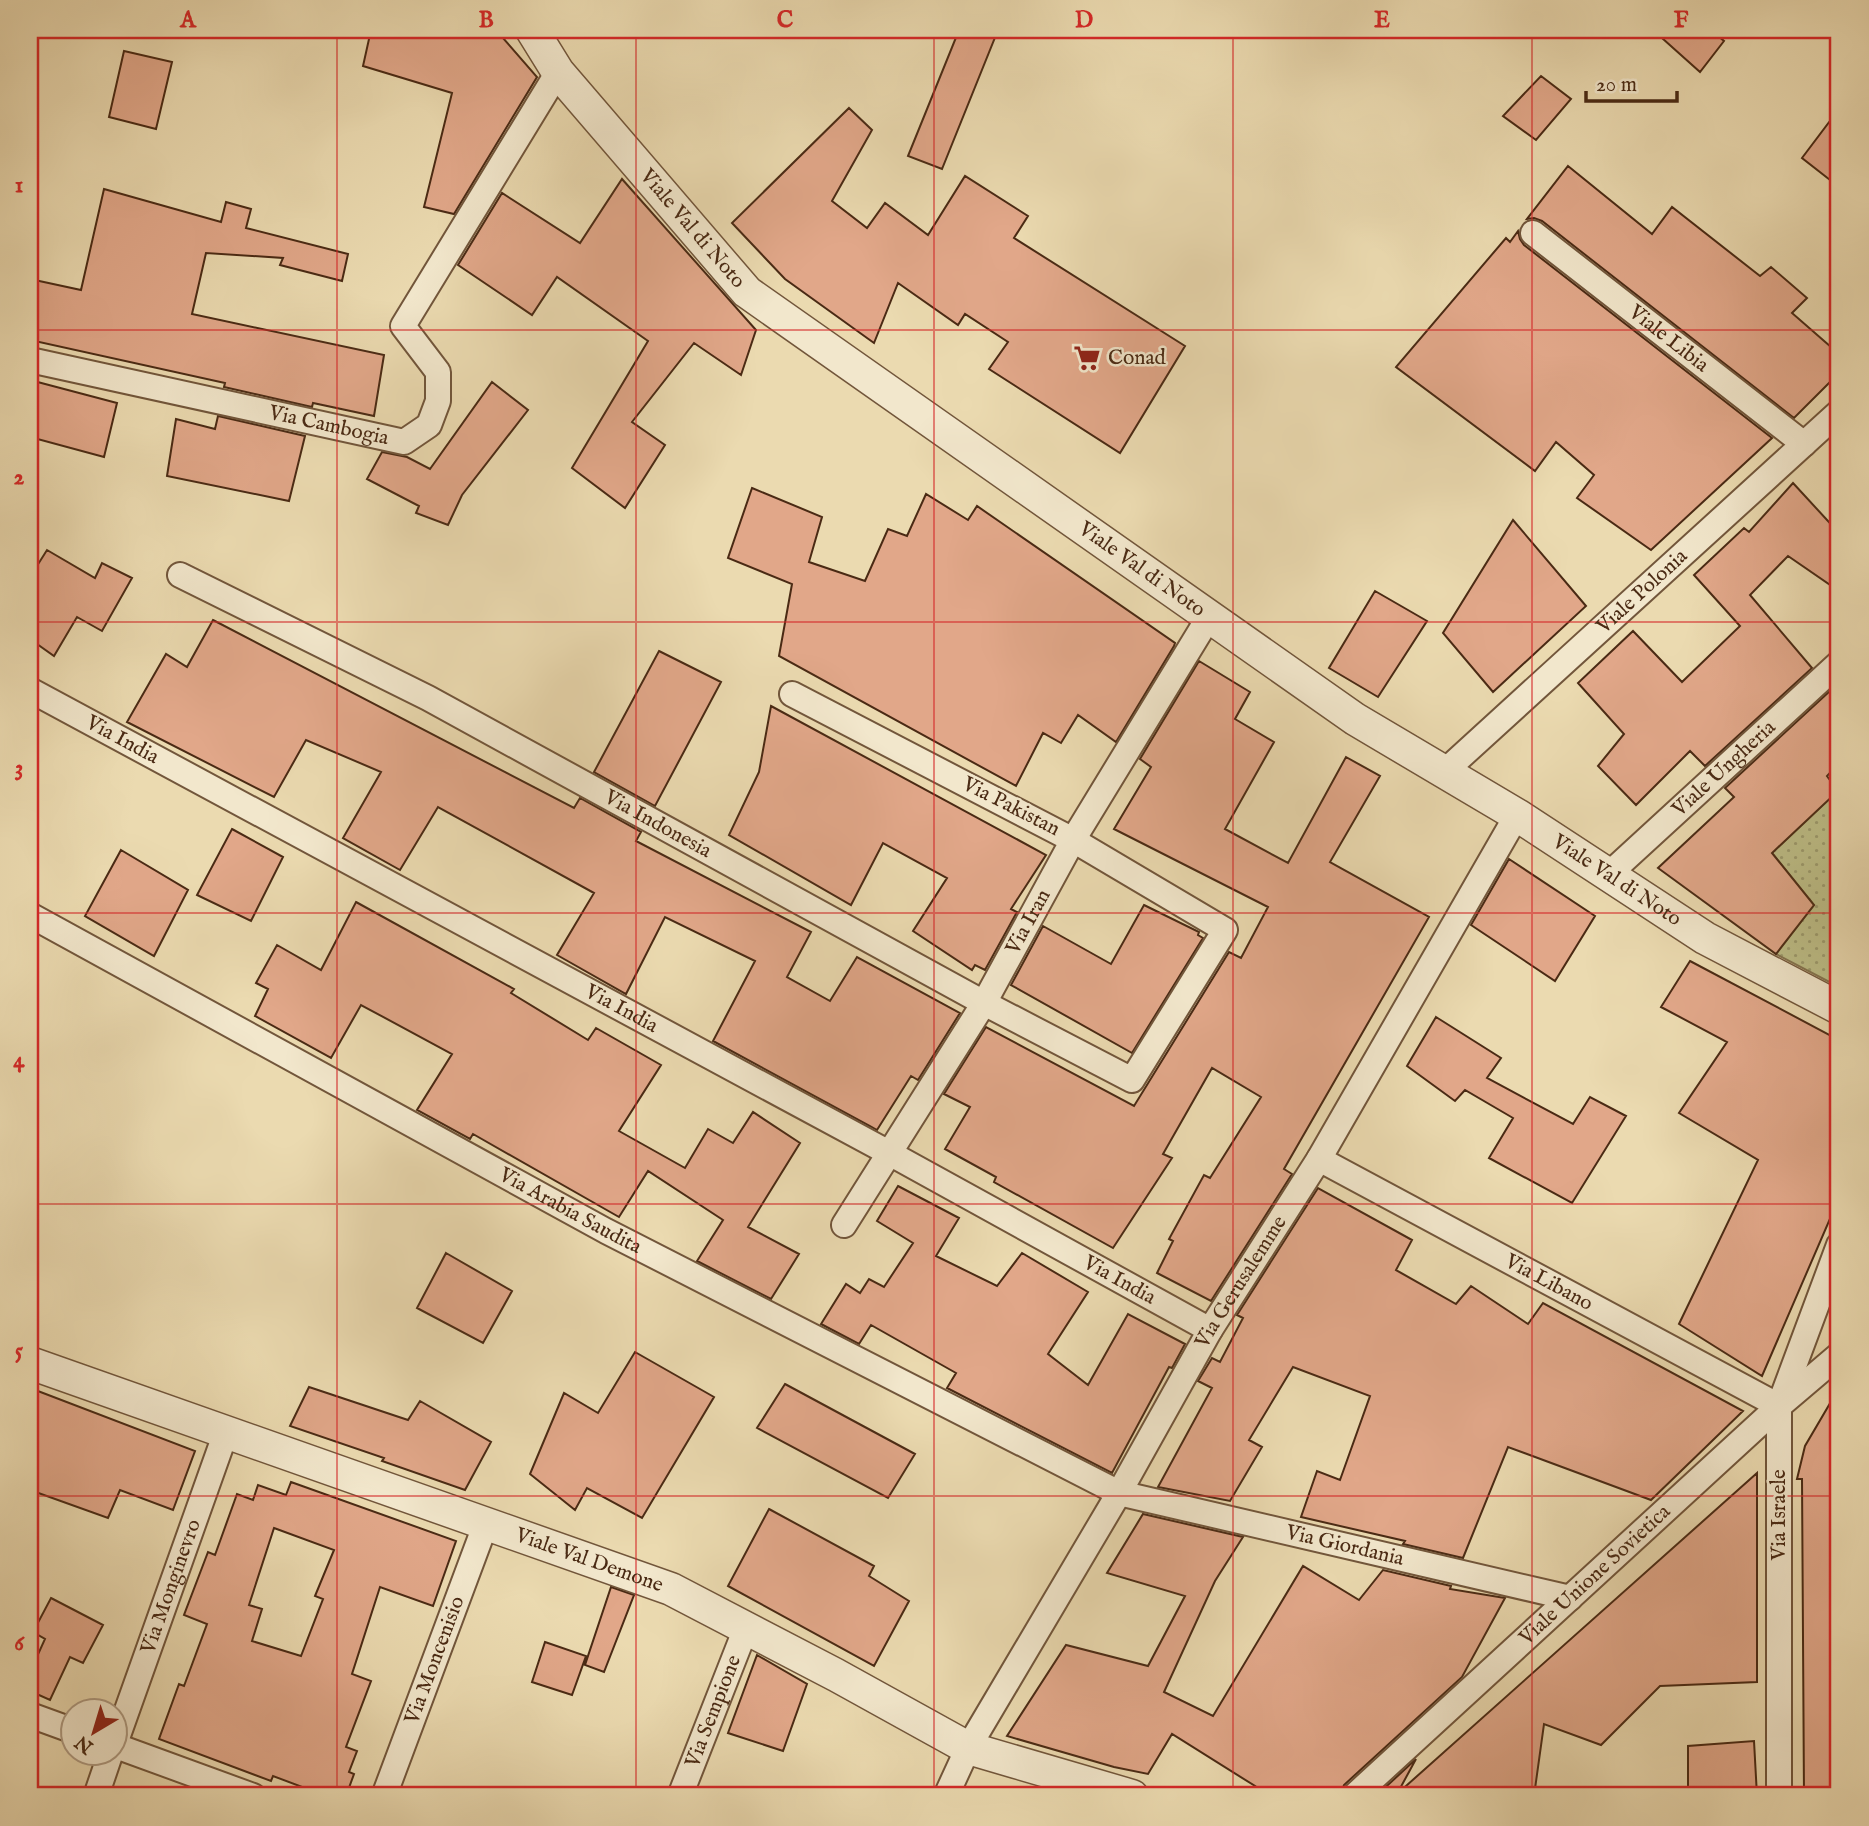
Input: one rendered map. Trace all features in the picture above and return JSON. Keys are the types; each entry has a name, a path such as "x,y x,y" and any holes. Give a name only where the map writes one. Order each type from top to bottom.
{"street":[{"name":"Viale Val di Noto","path":"532,30 558,72 747,292 1355,719 1517,815 1705,938 1839,1008"},
{"name":"Via Cambogia","path":"30,360 404,442 429,425 438,401 438,372 403,326 558,72"},
{"name":"Viale Libia","path":"1533,233 1804,444"},
{"name":"Viale Polonia","path":"1444,772 1839,412"},
{"name":"Via Indonesia","path":"180,575 428,698 984,1003 1132,1080"},
{"name":"Via Iran","path":"844,1226 984,1003 1073,840 1209,617"},
{"name":"Viale Ungheria","path":"1609,874 1839,663"},
{"name":"Via India","path":"30,690 891,1154 1210,1331"},
{"name":"Via Pakistan","path":"792,694 1073,840 1225,930 1132,1080"},
{"name":"Via Gerusalemme","path":"946,1796 968,1748 1119,1493 1210,1331 1319,1159 1517,815"},
{"name":"Via Arabia Saudita","path":"30,915 606,1231 1119,1493"},
{"name":"Via Libano","path":"1319,1159 1779,1406"},
{"name":"Via Israele","path":"1779,1796 1779,1406 1839,1245"},
{"name":"Viale Unione Sovietica","path":"1353,1796 1779,1406 1839,1355"},
{"name":"Viale Val Demone","path":"30,1363 671,1589 968,1748 1132,1796"},
{"name":"Via Monginevro","path":"130,1704 226,1432"},
{"name":"Via Giordania","path":"1119,1493 1570,1598"},
{"name":"Via Moncenisio","path":"384,1796 486,1523"},
{"name":"Via Sempione","path":"680,1796 746,1628"},
{"path":"30,1716 60,1726"},
{"path":"130,1749 253,1796"},
{"path":"96,1796 106,1766"}],"green space":[{"path":"1839,790 1839,987 1776,954 1814,905 1772,853"}],"building":[{"path":"371,30 496,30 537,77 454,214 424,207 452,93 363,66"},
{"path":"959,30 998,30 942,169 908,156"},
{"path":"1653,30 1711,30 1724,41 1700,72"},
{"path":"124,51 172,62 156,129 109,117"},
{"path":"1541,76 1571,99 1536,140 1503,116"},
{"path":"849,108 872,130 832,201 867,228 885,203 928,235 965,176 1028,216 1014,238 1185,346 1120,453 989,369 1008,342 965,314 958,325 898,283 874,343 785,279 732,223"},
{"path":"1839,109 1839,187 1802,158"},
{"path":"1568,166 1652,234 1672,207 1760,276 1771,267 1807,298 1792,313 1839,354 1839,373 1794,418 1542,221 1527,219"},
{"path":"622,179 756,330 741,375 694,343 632,422 665,445 625,508 572,468 648,341 557,277 532,315 458,265 502,193 580,243"},
{"path":"104,189 221,222 226,202 251,209 246,228 348,254 342,281 280,265 283,258 206,253 192,314 384,355 374,416 313,403 312,407 224,387 225,383 30,340 30,279 81,290"},
{"path":"1518,231 1524,245 1772,438 1651,550 1577,498 1594,475 1556,442 1535,471 1396,367 1506,238 1510,242"},
{"path":"30,380 117,403 104,457 30,437"},
{"path":"492,382 528,410 462,495 448,525 416,513 419,506 367,479 382,452 407,457 430,469"},
{"path":"218,416 305,436 289,501 167,476 176,419 215,429"},
{"path":"1793,483 1839,533 1839,591 1788,556 1750,595 1812,668 1705,766 1690,751 1636,805 1598,766 1624,734 1578,683 1633,631 1682,682 1740,626 1694,575 1744,528 1749,532"},
{"path":"752,488 822,517 809,562 865,581 888,529 907,536 926,494 968,520 977,506 1175,643 1174,646 1116,742 1078,715 1061,743 1043,733 1016,786 779,656 792,584 728,558"},
{"path":"1513,520 1586,606 1493,692 1443,633"},
{"path":"47,550 95,578 102,563 132,578 102,631 77,617 54,656 30,639 30,577"},
{"path":"1375,591 1427,621 1378,697 1329,668"},
{"path":"213,620 574,808 580,798 641,832 636,841 811,932 787,977 830,1001 857,957 960,1013 918,1080 911,1076 877,1130 713,1041 755,961 665,917 626,994 557,955 594,893 438,807 400,870 343,838 381,772 306,740 274,797 127,722 166,654 187,667"},
{"path":"659,651 721,682 655,806 594,772"},
{"path":"1199,661 1250,692 1235,719 1274,742 1225,829 1288,863 1346,757 1380,776 1330,862 1429,917 1284,1169 1292,1174 1211,1301 1157,1273 1173,1241 1169,1239 1204,1175 1210,1178 1261,1097 1212,1068 1163,1154 1172,1158 1113,1248 994,1182 996,1177 945,1149 970,1107 944,1094 986,1027 1134,1106 1229,952 1241,958 1268,907 1114,829 1151,767 1140,759"},
{"path":"1831,690 1839,700 1839,763 1827,776 1838,791 1772,853 1814,905 1776,954 1658,868 1734,797 1725,788"},
{"path":"771,706 1046,855 1011,909 1017,912 985,970 975,965 972,970 913,931 947,878 883,843 851,905 729,835 759,772"},
{"path":"232,829 283,857 251,921 197,895"},
{"path":"121,850 188,890 154,956 85,916"},
{"path":"1509,859 1595,916 1555,981 1471,925"},
{"path":"356,902 514,989 511,993 588,1040 596,1028 661,1065 619,1131 685,1168 708,1129 733,1143 753,1112 800,1143 748,1227 799,1254 771,1299 697,1261 723,1220 648,1171 619,1217 473,1134 470,1139 417,1110 452,1054 361,1005 331,1058 255,1016 268,989 256,983 277,945 321,970"},
{"path":"1144,905 1199,932 1198,935 1203,938 1132,1053 1011,985 1043,926 1111,964"},
{"path":"1690,961 1839,1040 1839,1198 1762,1376 1679,1324 1758,1160 1679,1113 1727,1042 1661,1007"},
{"path":"1436,1017 1501,1058 1487,1078 1573,1124 1590,1097 1626,1116 1572,1203 1489,1158 1513,1118 1465,1090 1455,1101 1407,1066"},
{"path":"898,1186 959,1218 936,1256 997,1286 1022,1253 1088,1292 1048,1354 1088,1385 1128,1314 1185,1344 1172,1368 1169,1367 1112,1473 947,1388 956,1373 871,1325 859,1344 821,1324 846,1284 860,1293 869,1279 884,1287 913,1243 877,1221"},
{"path":"1318,1188 1412,1240 1396,1270 1456,1304 1471,1286 1528,1324 1543,1303 1743,1411 1651,1500 1508,1447 1463,1558 1403,1544 1405,1541 1301,1517 1317,1471 1340,1480 1370,1396 1293,1367 1249,1440 1262,1447 1230,1501 1158,1487 1212,1388 1198,1381 1212,1358 1220,1362 1243,1318 1237,1315"},
{"path":"446,1253 512,1291 483,1343 417,1308"},
{"path":"635,1352 714,1397 642,1518 587,1488 575,1510 530,1474 564,1393 598,1413"},
{"path":"785,1384 915,1454 888,1498 757,1428"},
{"path":"309,1387 408,1420 420,1401 491,1442 465,1490 382,1461 384,1458 290,1426"},
{"path":"30,1388 195,1451 173,1510 120,1490 108,1518 30,1490"},
{"path":"1839,1388 1839,1796 1804,1796 1802,1479 1797,1479 1805,1446"},
{"path":"1757,1473 1757,1682 1660,1686 1601,1745 1544,1724 1534,1796 1376,1796 1416,1759 1397,1794"},
{"path":"291,1482 456,1541 433,1606 380,1587 352,1674 371,1681 346,1747 357,1751 349,1772 354,1774 346,1796 326,1796 273,1776 271,1781 159,1739 179,1684 184,1686 207,1624 184,1615 208,1552 215,1555 237,1494 253,1500 258,1485 286,1495","holes":["274,1528 334,1550 315,1596 323,1599 301,1656 252,1641 262,1609 249,1605"]},
{"path":"769,1509 874,1566 869,1576 909,1601 874,1666 728,1586"},
{"path":"1143,1514 1243,1537 1215,1581 1164,1692 1213,1716 1303,1566 1359,1600 1383,1570 1451,1586 1450,1589 1505,1598 1462,1677 1344,1785 1340,1796 1246,1796 1255,1786 1172,1734 1148,1774 1007,1736 1066,1645 1148,1666 1185,1596 1107,1573"},
{"path":"611,1587 634,1595 604,1672 585,1665"},
{"path":"51,1598 103,1625 83,1663 70,1657 50,1700 30,1691 30,1672 45,1639 33,1632"},
{"path":"545,1642 586,1656 572,1695 532,1682"},
{"path":"757,1655 807,1684 783,1751 728,1733"},
{"path":"1754,1741 1757,1796 1688,1796 1688,1746"}],"place":[{"name":"Conad","path":"1087,358"}]}
